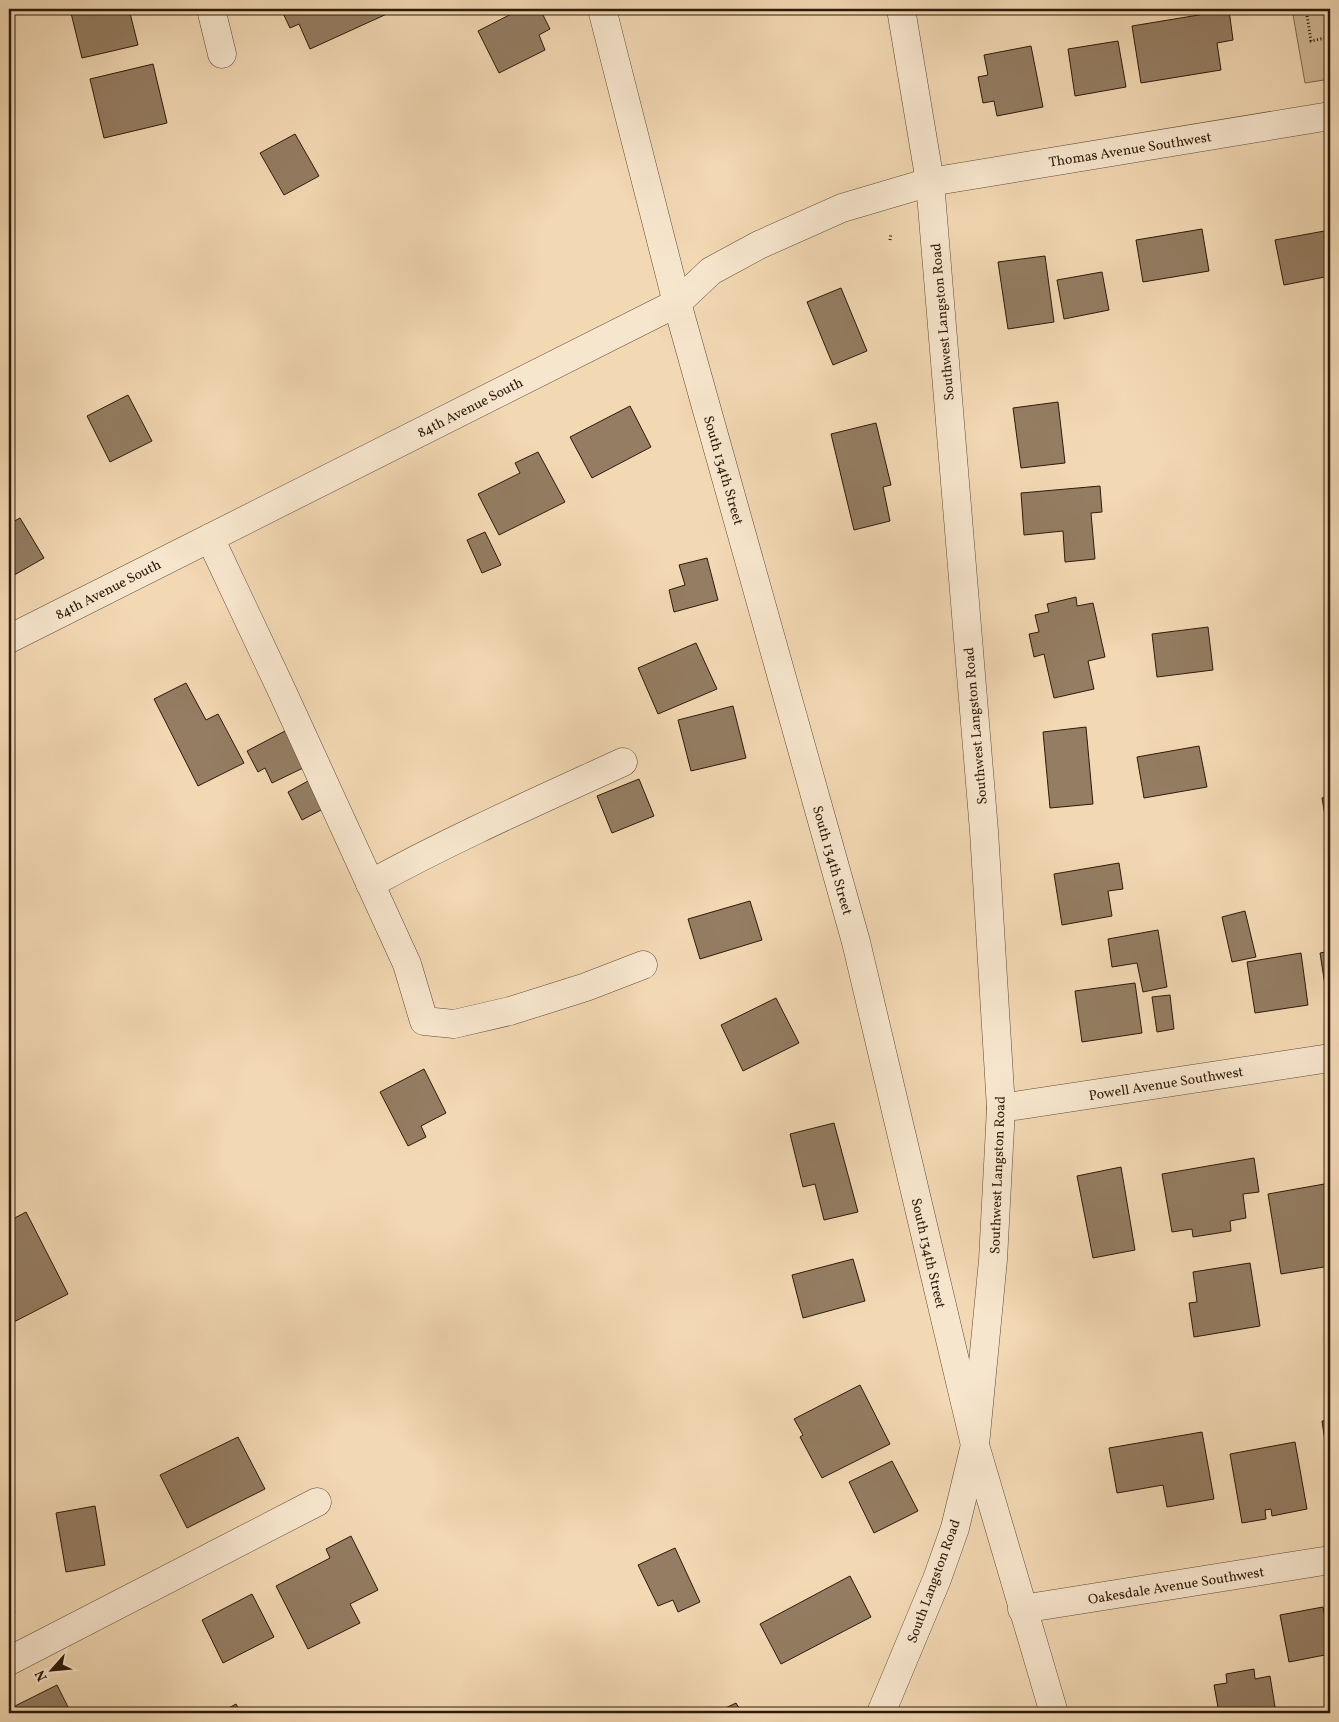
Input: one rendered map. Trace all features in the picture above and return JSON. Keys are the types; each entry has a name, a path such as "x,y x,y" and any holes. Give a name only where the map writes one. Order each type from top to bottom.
{"street":[{"path":"211,9 222,54"},
{"name":"South 134th Street","path":"602,9 677,303 856,942 975,1445 1054,1713"},
{"name":"Southwest Langston Road","path":"901,9 930,182 984,831 1001,1108 993,1260 975,1445"},
{"name":"Thomas Avenue Southwest","path":"930,182 1330,116"},
{"name":"84th Avenue South","path":"9,639 677,303 711,271 759,245 842,208 930,182"},
{"path":"210,538 407,964 424,1021 454,1024 510,1011 644,966"},
{"path":"370,884 528,805 623,762"},
{"name":"Powell Avenue Southwest","path":"1001,1108 1330,1058"},
{"name":"South Langston Road","path":"881,1713 937,1579 952,1536 975,1445"},
{"path":"9,1661 317,1502"},
{"name":"Oakesdale Avenue Southwest","path":"1022,1609 1330,1560"}],"path":[{"path":"1306,9 1311,41 1330,37"},
{"path":"890,240 891,233"}],"shaded area":[{"path":"1292,9 1330,9 1330,79 1305,83"}],"building":[{"path":"70,9 129,9 138,45 82,58"},
{"path":"281,9 387,9 389,13 310,49 299,24 290,28"},
{"path":"521,9 540,9 550,29 539,35 545,50 499,73 478,31"},
{"path":"1229,10 1233,40 1217,43 1221,70 1141,83 1132,26"},
{"path":"1118,41 1126,87 1075,96 1068,49"},
{"path":"1031,46 1043,107 997,116 994,101 983,103 978,77 988,75 984,55"},
{"path":"153,64 167,123 104,138 90,79"},
{"path":"295,134 319,176 284,195 260,153"},
{"path":"1202,229 1209,271 1143,282 1136,240"},
{"path":"1330,230 1330,276 1284,285 1275,240"},
{"path":"1045,256 1054,322 1008,329 998,262"},
{"path":"1102,272 1109,310 1064,319 1057,280"},
{"path":"841,288 867,351 833,365 807,302"},
{"path":"128,395 152,441 110,462 87,416"},
{"path":"1058,402 1065,463 1021,468 1013,408"},
{"path":"630,406 651,447 592,478 570,437"},
{"path":"876,423 891,485 883,487 890,521 854,530 831,434"},
{"path":"538,452 565,502 499,535 478,494 520,473 515,463"},
{"path":"1100,486 1102,512 1091,513 1095,559 1065,562 1063,531 1024,535 1021,493"},
{"path":"20,518 44,558 9,578 9,524"},
{"path":"485,532 501,565 482,573 467,540"},
{"path":"707,558 718,600 674,612 669,590 685,585 679,565"},
{"path":"1076,597 1077,606 1093,603 1105,657 1088,661 1094,689 1054,698 1044,654 1034,657 1029,634 1039,632 1035,615 1049,612 1047,604"},
{"path":"1208,627 1213,670 1157,677 1152,634"},
{"path":"696,643 717,689 658,714 638,668"},
{"path":"186,683 206,720 218,714 244,763 198,786 154,699"},
{"path":"733,706 746,758 691,771 678,720"},
{"path":"1086,727 1093,804 1050,808 1043,732"},
{"path":"285,731 303,768 272,783 265,768 258,772 247,751"},
{"path":"1199,746 1207,787 1144,798 1137,757"},
{"path":"639,779 654,816 612,833 597,796"},
{"path":"308,781 323,809 302,820 288,792"},
{"path":"1330,796 1330,845 1322,798"},
{"path":"1119,863 1123,889 1108,891 1112,916 1062,925 1054,874"},
{"path":"750,901 762,940 700,959 688,919"},
{"path":"1245,911 1256,957 1232,962 1222,917"},
{"path":"1158,930 1167,987 1143,992 1137,963 1112,967 1108,939"},
{"path":"1330,951 1330,997 1327,998 1320,953"},
{"path":"1301,953 1308,1005 1255,1013 1247,962"},
{"path":"1135,983 1142,1033 1082,1042 1075,991"},
{"path":"1170,995 1174,1029 1157,1032 1152,997"},
{"path":"776,998 799,1043 743,1071 721,1025"},
{"path":"424,1069 446,1113 421,1126 426,1137 408,1146 380,1092"},
{"path":"834,1123 858,1212 824,1220 815,1184 803,1187 790,1134"},
{"path":"1254,1158 1259,1192 1243,1194 1246,1218 1230,1221 1231,1231 1193,1237 1192,1229 1172,1232 1162,1174"},
{"path":"1121,1167 1135,1250 1093,1258 1077,1176"},
{"path":"1330,1183 1330,1266 1281,1274 1268,1194"},
{"path":"26,1212 68,1294 10,1324 9,1221"},
{"path":"853,1259 865,1301 803,1318 792,1275"},
{"path":"1250,1263 1260,1326 1194,1337 1189,1303 1197,1302 1193,1272"},
{"path":"860,1385 890,1444 822,1478 800,1437 803,1435 794,1419"},
{"path":"1330,1420 1330,1474 1322,1421"},
{"path":"1202,1432 1214,1499 1167,1507 1163,1485 1117,1493 1109,1448"},
{"path":"238,1437 265,1489 187,1528 160,1475"},
{"path":"1295,1442 1307,1509 1272,1516 1271,1509 1265,1510 1266,1519 1242,1523 1230,1454"},
{"path":"892,1461 918,1511 874,1533 849,1482"},
{"path":"95,1506 105,1565 66,1572 56,1513"},
{"path":"351,1536 378,1590 350,1604 360,1623 308,1649 276,1586 330,1558 326,1549"},
{"path":"675,1548 700,1602 678,1612 673,1600 658,1606 638,1565"},
{"path":"850,1576 871,1617 781,1664 760,1624"},
{"path":"252,1594 274,1637 223,1663 202,1620"},
{"path":"9,1598 15,1612 9,1615"},
{"path":"1323,1607 1330,1654 1289,1662 1280,1615"},
{"path":"1254,1669 1255,1679 1270,1676 1276,1713 1219,1713 1214,1685 1227,1683 1226,1674"},
{"path":"57,1685 71,1713 9,1713 9,1709"},
{"path":"736,1703 742,1713 715,1713"},
{"path":"236,1704 241,1713 220,1713"}]}
